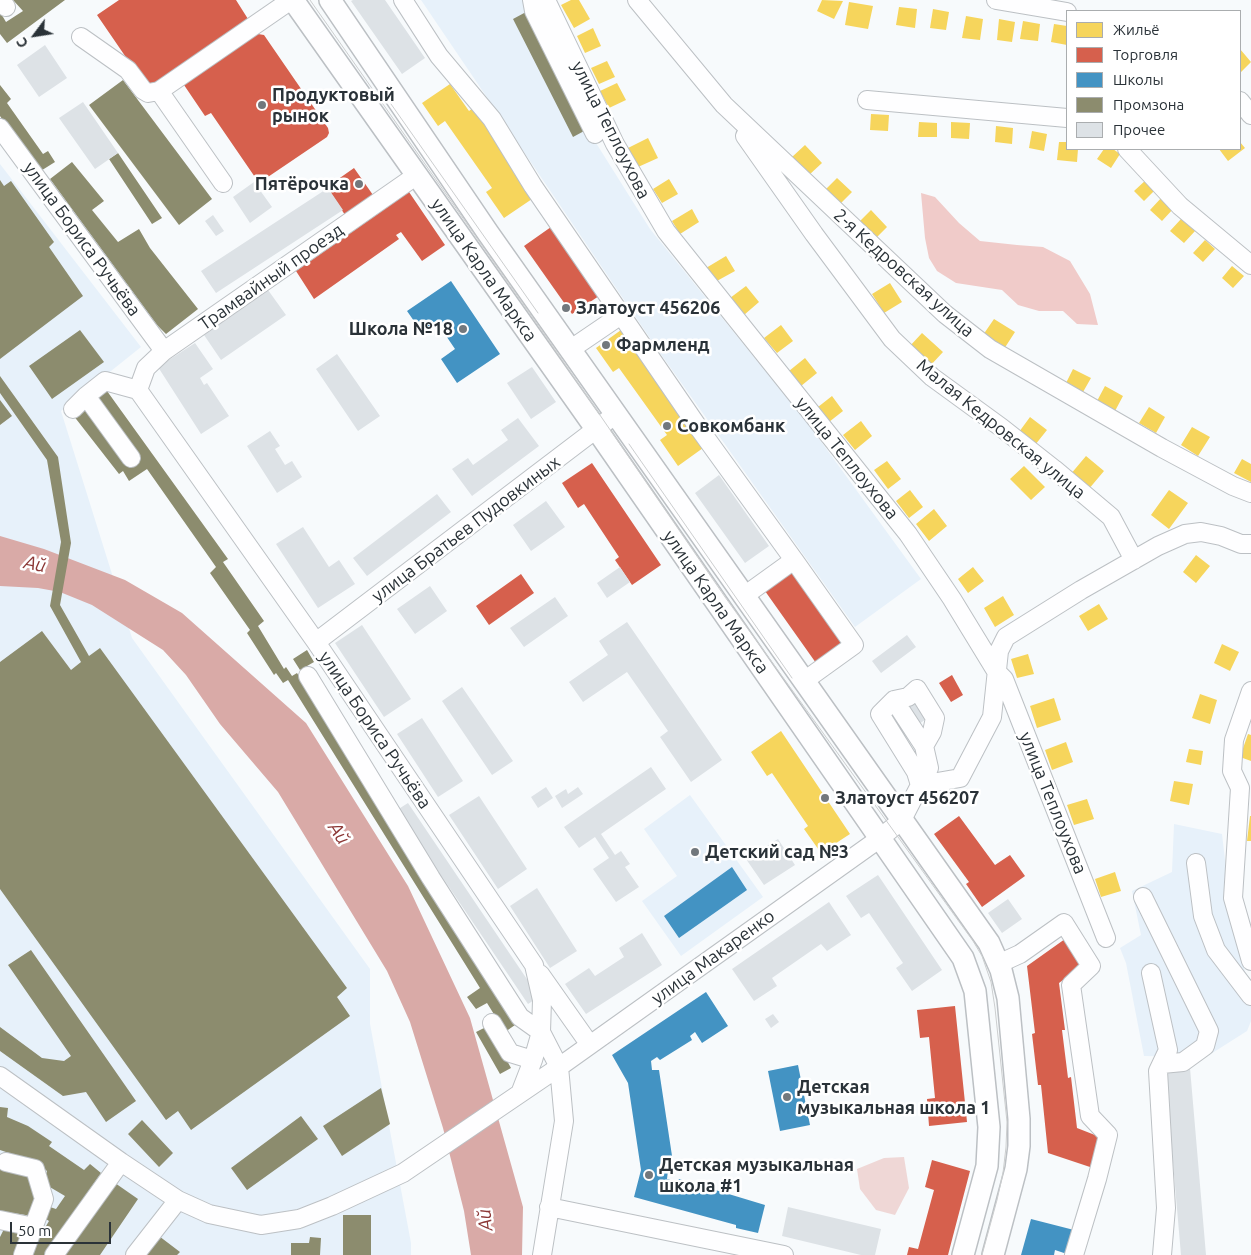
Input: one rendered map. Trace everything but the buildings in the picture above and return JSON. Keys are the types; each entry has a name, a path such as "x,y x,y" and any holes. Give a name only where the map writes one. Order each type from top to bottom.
{"main road":[{"name":"улица Карла Маркса","path":"292,0 597,430 963,958 975,990 989,1127 987,1166 963,1255"},
{"name":"улица Карла Маркса","path":"330,0 488,233 989,943 998,964 1008,998 1019,1119 1019,1146 1016,1168 993,1255"}],"street":[{"path":"81,37 128,70 143,90 148,92 159,91 292,0"},
{"path":"402,0 439,56 492,119 533,186 698,427 854,645 804,681"},
{"name":"2-я Кедровская улица","path":"637,0 724,105 945,314 990,349 1162,448 1233,486 1251,493"},
{"path":"996,0 1066,12"},
{"path":"534,3 595,134"},
{"name":"улица Теплоухова","path":"534,3 666,231 908,534 952,599 996,671 1004,679 1106,938"},
{"path":"159,91 223,183"},
{"path":"867,100 1066,118"},
{"path":"1241,102 1251,115"},
{"name":"Малая Кедровская улица","path":"724,105 814,234 892,339 932,377 1002,428 1111,517 1134,560"},
{"name":"улица Бориса Ручьёва","path":"0,128 164,351"},
{"path":"1128,150 1180,206 1251,265"},
{"name":"Трамвайный проезд","path":"138,390 146,368 164,351 417,175"},
{"path":"571,350 622,315"},
{"path":"73,409 105,381 138,390"},
{"name":"улица Бориса Ручьёва","path":"138,390 316,642 534,966 542,1000 541,1032 533,1060 516,1095"},
{"path":"86,396 131,458"},
{"name":"улица Братьев Пудовкиных","path":"316,642 616,414"},
{"path":"920,785 960,778 992,717 999,651 1006,638 1081,590 1158,546 1185,534 1201,532 1221,536 1241,544 1251,544"},
{"path":"744,596 794,560"},
{"path":"308,676 431,878 520,1016 541,1032 559,1067 564,1121 560,1155 549,1207 542,1255"},
{"path":"920,785 916,772 880,714 894,700 908,697 918,688 935,718 932,732 924,746"},
{"path":"1251,691 1234,740 1232,771 1246,790 1234,898 1251,962"},
{"path":"894,700 924,746 929,768 902,820"},
{"name":"улица Макаренко","path":"0,1076 178,1200 209,1214 261,1225 299,1219 332,1206 402,1173 559,1067 902,820"},
{"path":"1196,863 1203,916 1216,950 1251,996"},
{"path":"1143,897 1209,1031 1205,1046 1183,1062 1162,1064"},
{"path":"998,964 1020,954 1064,923 1091,966 1071,985 1090,1116 1108,1135 1074,1255"},
{"path":"534,966 590,1045"},
{"path":"1151,973 1168,1050 1158,1071 1166,1208 1162,1255"},
{"path":"492,1023 510,1052 533,1060"},
{"path":"6,1162 35,1169 44,1199 23,1255"},
{"path":"54,1255 121,1162"},
{"path":"135,1255 178,1200"},
{"path":"549,1207 784,1255"},
{"path":"0,1220 34,1227"}],"shaded area":[{"path":"421,0 525,0 591,135 650,229 809,425 921,579 855,627 660,353"},
{"path":"0,164 141,347 61,411 132,638 370,969 370,1024 411,1243 411,1255 0,1255"},
{"path":"921,193 935,197 959,223 980,241 1043,247 1070,261 1090,294 1098,325 1077,324 1063,311 1039,311 1018,305 1002,290 956,283 937,271 929,258 925,238"},
{"name":"Детский сад №3","path":"690,795 763,897 681,956 642,901 677,876 644,829"},
{"path":"1174,824 1222,834 1232,920 1251,995 1251,1021 1247,1031 1206,1057 1144,1056 1126,963 1120,948 1141,935 1132,891 1172,872"},
{"path":"904,1157 909,1188 895,1215 876,1210 860,1189 857,1169 884,1158"}],"water":[{"name":"Ай","path":"0,536 44,549 125,580 182,613 306,723 408,886 470,1018 523,1207 522,1255 471,1255 464,1211 443,1128 410,1022 387,971 278,792 220,724 186,675 163,650 92,605 60,592 38,588 0,586"}],"tram line":[{"path":"310,0 547,338 725,597 982,956 991,982 995,1008 1007,1122 1003,1173 982,1255"},
{"path":"391,104 538,313"},
{"path":"629,444 792,678"}],"place":[{"name":"Продуктовый рынок","path":"262,105"},
{"name":"Пятёрочка","path":"359,184"},
{"name":"Златоуст 456206","path":"566,308"},
{"name":"Школа №18","path":"463,329"},
{"name":"Фармленд","path":"606,345"},
{"name":"Совкомбанк","path":"667,426"},
{"name":"Златоуст 456207","path":"825,798"},
{"name":"Детский сад №3","path":"695,852"},
{"name":"Детская музыкальная школа 1","path":"787,1097"},
{"name":"Детская музыкальная школа #1","path":"649,1175"}]}
